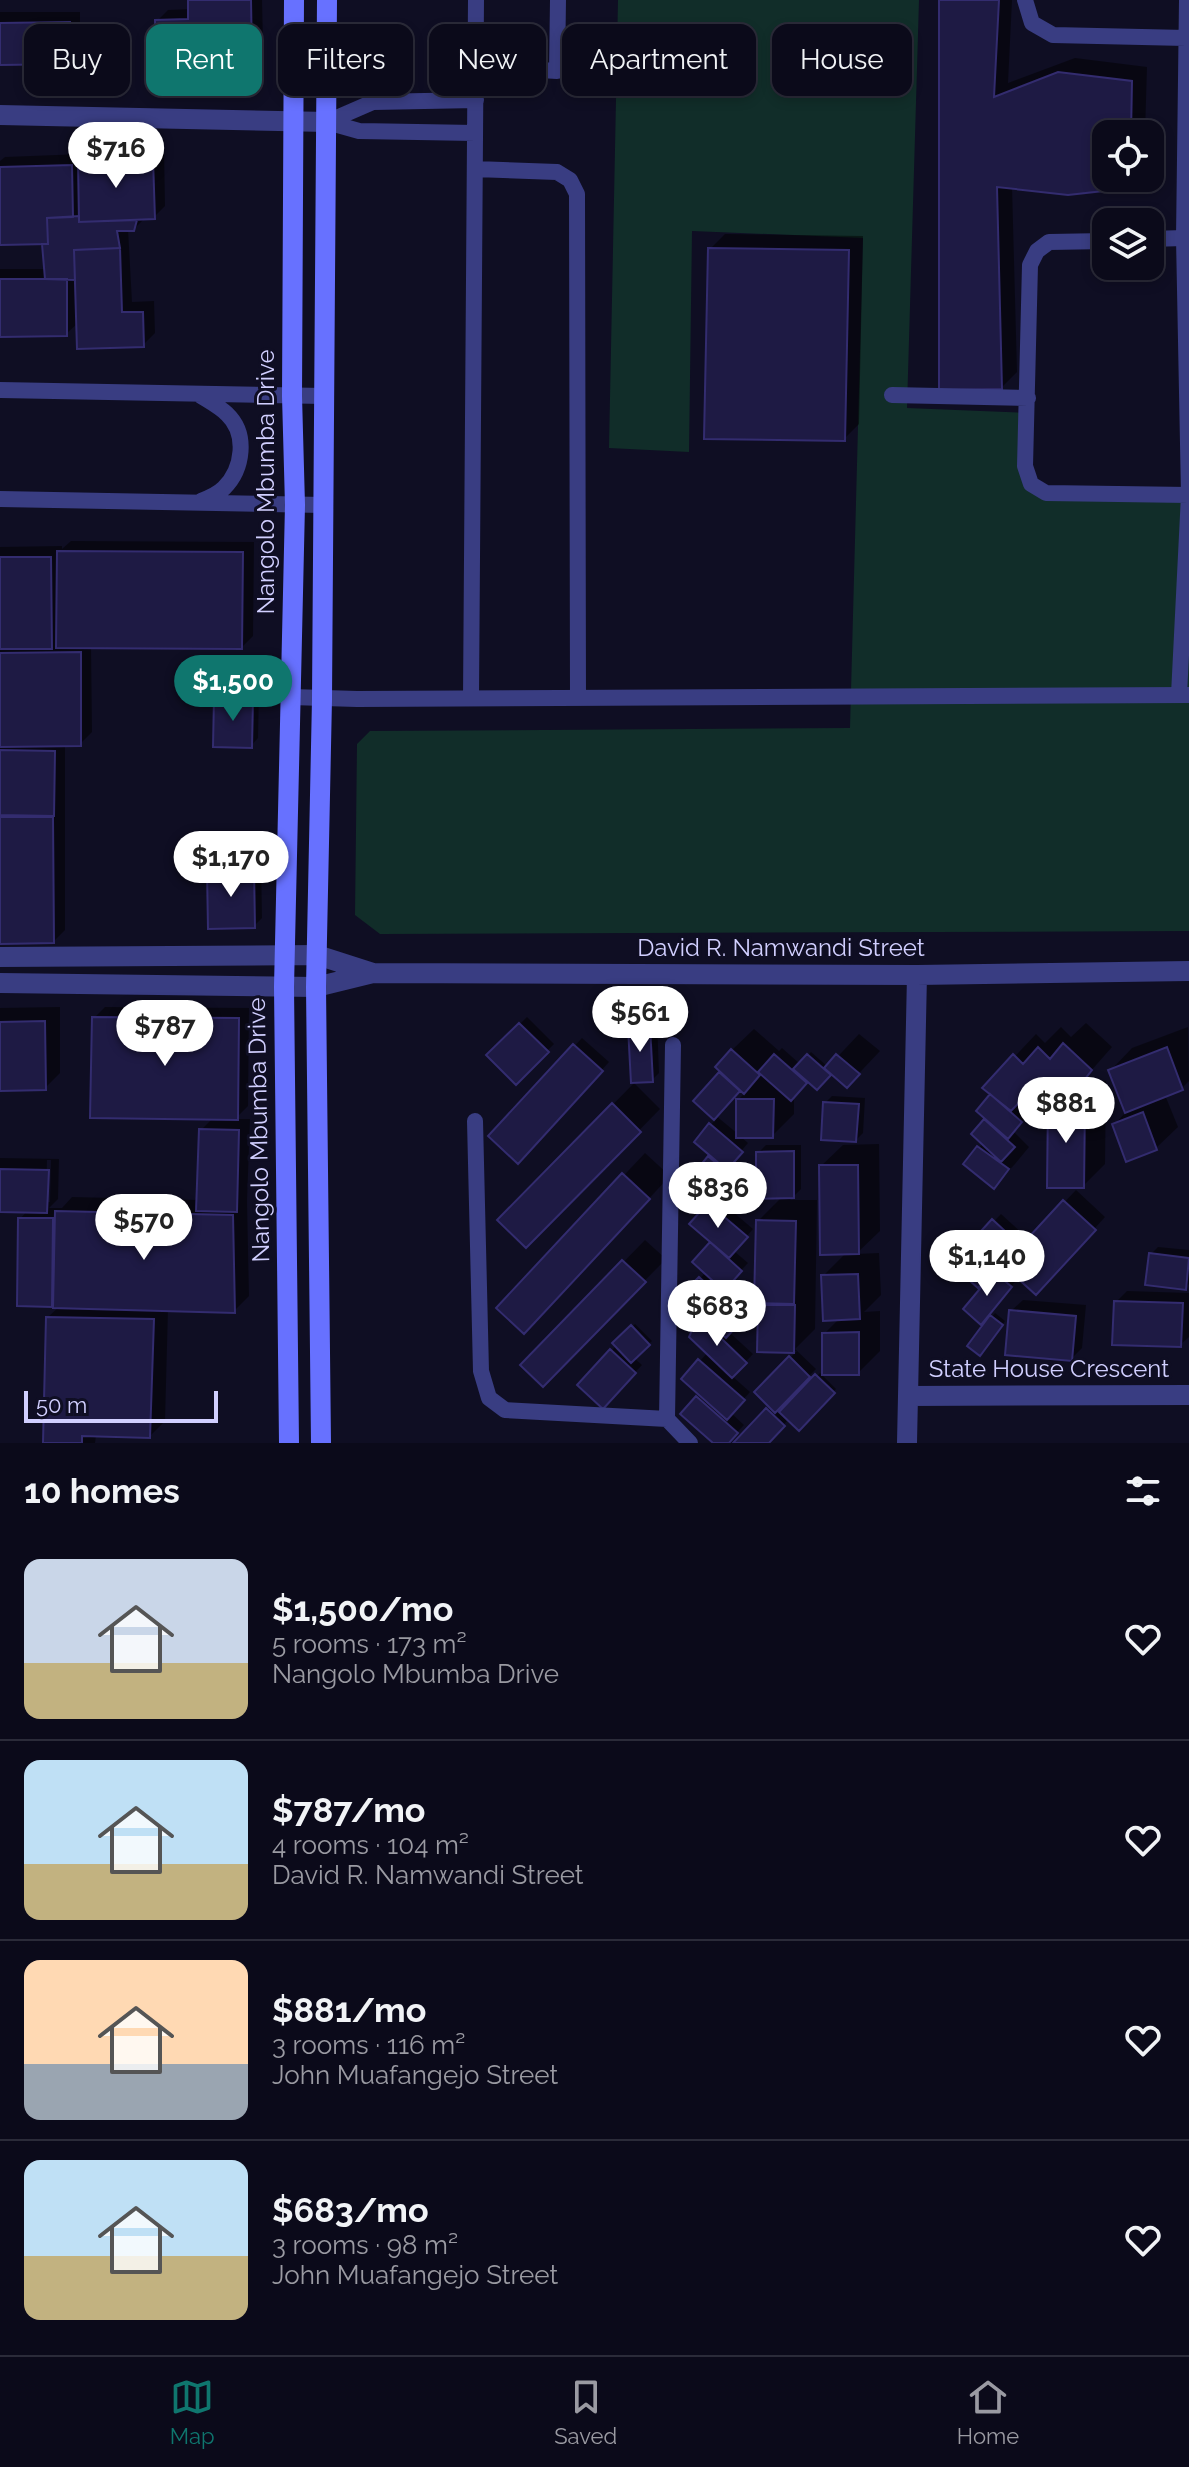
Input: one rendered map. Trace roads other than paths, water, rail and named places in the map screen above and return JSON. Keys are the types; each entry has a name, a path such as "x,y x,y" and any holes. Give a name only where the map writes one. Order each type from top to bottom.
{"street":[{"name":"Nangolo Mbumba Drive","path":"289,1443 284,954 295,505 292,396 294,0"},
{"path":"321,1443 316,987 322,699 327,0"},
{"path":"0,115 327,122"},
{"name":"David R. Namwandi Street","path":"0,957 317,955 373,973"},
{"name":"David R. Namwandi Street","path":"0,983 316,987 373,973 917,975 1189,971"},
{"path":"907,1443 917,975"},
{"name":"State House Crescent","path":"908,1396 1189,1395"}],"lane":[{"path":"476,0 476,24"},
{"path":"546,70 557,71 558,0"},
{"path":"1025,0 1032,23 1053,35 1186,38"},
{"path":"291,697 1184,695 1189,495 1184,238 1187,0"},
{"path":"471,698 476,96"},
{"path":"327,122 373,102 476,100"},
{"path":"327,122 359,131 475,133"},
{"path":"475,169 557,172 570,180 577,194 578,698"},
{"path":"1164,239 1184,238"},
{"path":"1092,241 1049,242 1037,251 1030,265 1025,466 1031,484 1046,493 1189,495"},
{"path":"0,390 324,396"},
{"path":"195,503 224,489 235,473 242,454 237,428 227,413 199,395"},
{"path":"892,395 1028,398"},
{"path":"0,499 324,505"},
{"path":"667,1419 673,1045"},
{"path":"475,1121 481,1371 489,1398 505,1410 667,1419 690,1443"}]}
